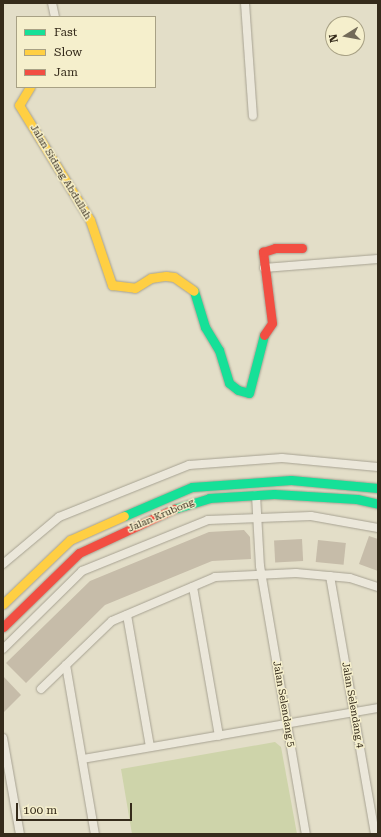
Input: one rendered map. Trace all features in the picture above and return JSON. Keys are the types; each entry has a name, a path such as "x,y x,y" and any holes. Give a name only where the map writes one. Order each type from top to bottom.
{"main road":[{"name":"Jalan Sidang Abdullah","path":"29,88 20,106 90,220 112,285 135,288 152,278 166,276 189,287 199,301 205,327 219,350 229,383 238,390 249,393 262,337 272,323 263,252 275,248 302,248"},
{"name":"Jalan Krubong","path":"3,604 70,540 192,487 291,480 378,488"},
{"name":"Jalan Krubong","path":"3,627 64,565 91,545 199,499 300,494 378,504"},
{"path":"3,613 23,585"},
{"path":"3,622 33,598"}],"street":[{"path":"52,3 55,16"},
{"path":"245,3 253,116"},
{"path":"264,268 378,258"},
{"path":"3,564 59,517 189,465 282,458 378,467"},
{"name":"Jalan Selendang 5","path":"256,495 262,574 306,834"},
{"path":"3,649 82,571 208,520 311,516 378,528"},
{"path":"40,689 112,620 215,577 262,574 330,576 350,578 378,587"},
{"name":"Jalan Selendang 4","path":"330,576 375,834"},
{"path":"194,587 219,736"},
{"path":"127,614 150,747"},
{"path":"66,665 96,834"},
{"path":"83,759 378,708"},
{"path":"3,738 20,834"}],"green space":[{"path":"275,742 281,747 297,834 132,834 121,769"}],"building":[{"path":"244,530 250,537 251,559 212,561 105,605 26,683 6,663 90,581 209,532"},
{"path":"369,536 378,539 378,571 359,564"},
{"path":"302,539 303,561 275,562 274,540"},
{"path":"318,540 346,543 344,565 316,562"},
{"path":"3,676 21,695 3,713"}],"traffic: fast":[{"path":"194,291 205,327 219,350 229,383 238,390 249,393 264,335"},
{"path":"124,516 192,487 291,480 378,488"},
{"path":"174,509 209,498 274,494 357,499 378,504"}],"traffic: slow":[{"path":"29,88 19,105 90,220 112,285 135,288 151,278 166,276 174,277 194,291"},
{"path":"3,604 70,540 124,516"}],"traffic: jam":[{"path":"264,335 272,323 263,252 275,248 302,248"},
{"path":"3,627 79,553 174,509"}]}
